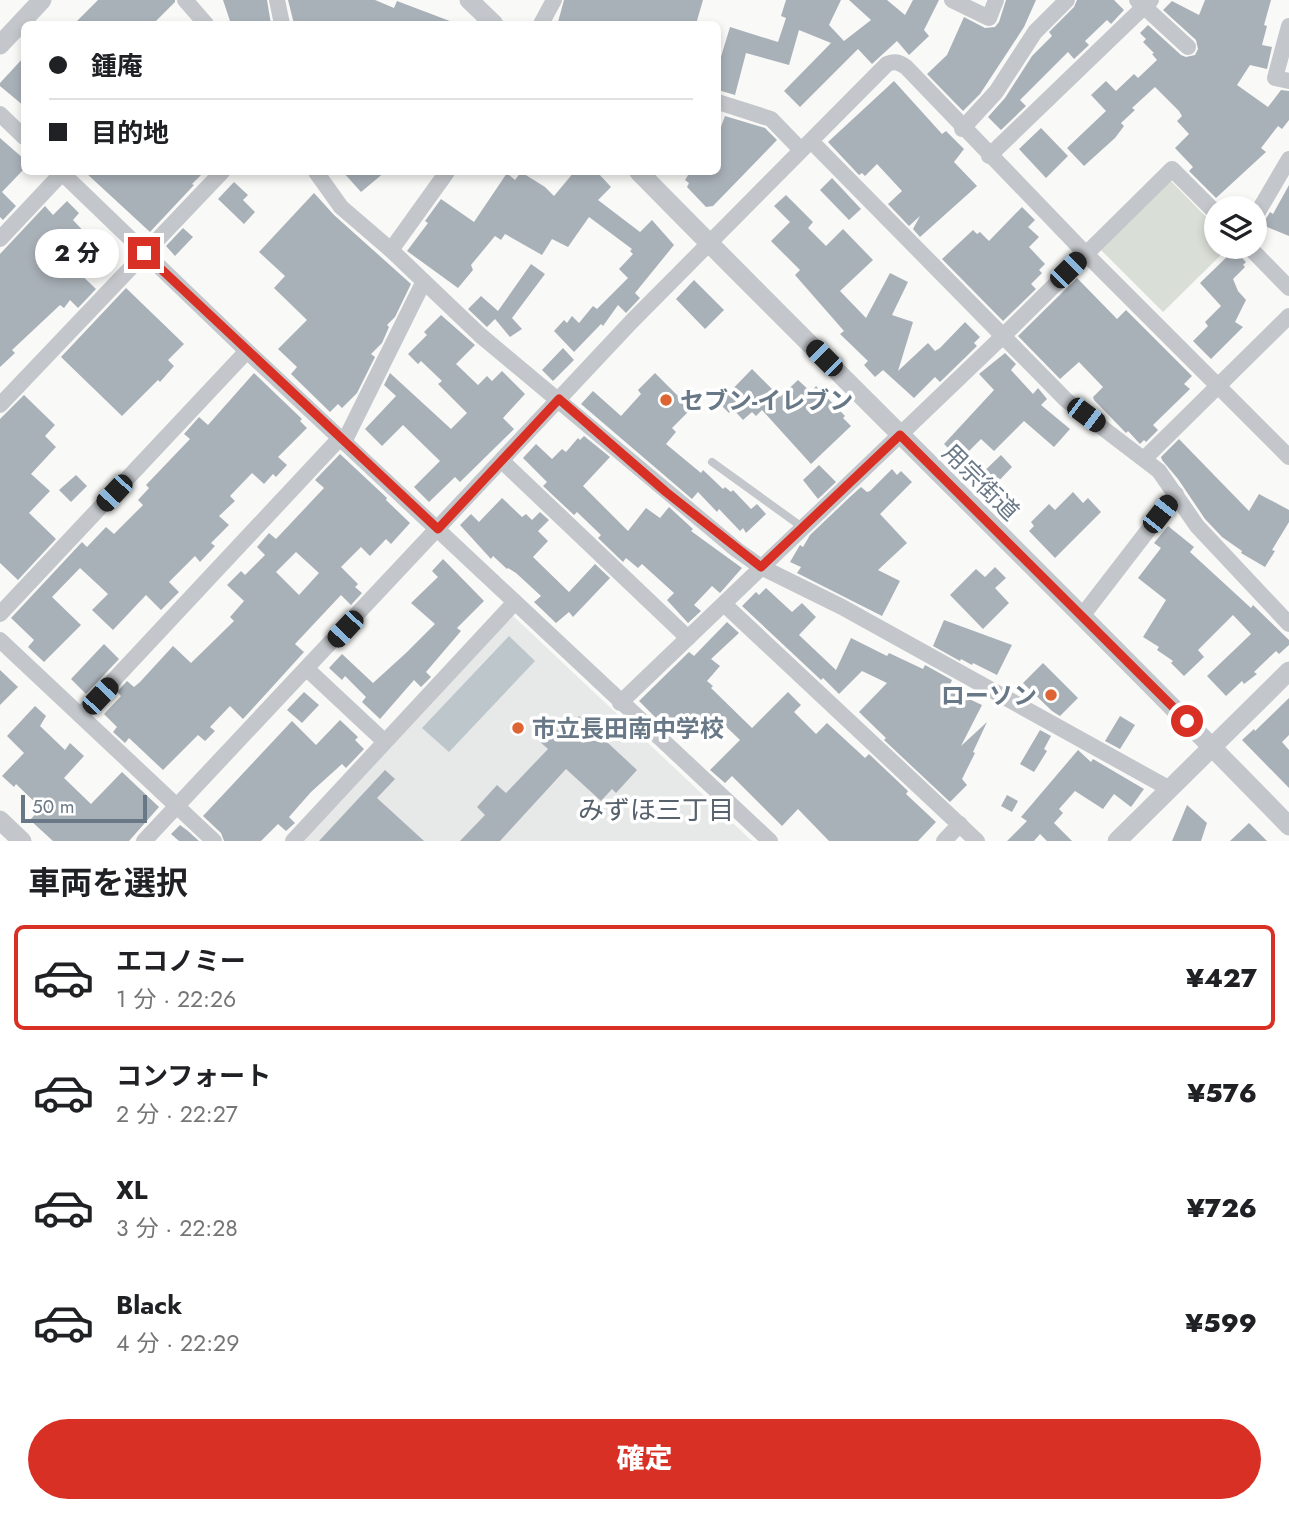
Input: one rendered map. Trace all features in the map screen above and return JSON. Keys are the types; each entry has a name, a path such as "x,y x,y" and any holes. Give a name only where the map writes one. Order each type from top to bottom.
{"street":[{"path":"22,21 42,0"},
{"path":"277,0 281,21"},
{"path":"469,0 491,21"},
{"path":"543,21 554,0"},
{"path":"952,0 989,18 996,0"},
{"path":"962,128 996,92 1035,32 1067,0"},
{"path":"191,2 202,21"},
{"path":"989,156 1144,2 1188,47"},
{"path":"0,45 21,22"},
{"path":"1289,26 1275,78 1289,81"},
{"path":"144,841 559,399 887,64 899,62 905,67 989,156 1289,457"},
{"path":"721,103 771,119 806,146 1066,400 1159,471 1196,526 1289,624"},
{"path":"0,114 21,134"},
{"path":"1267,197 1289,161"},
{"path":"620,703 1002,337 1172,169 1204,201"},
{"path":"0,239 59,175"},
{"path":"65,175 247,351 770,841"},
{"path":"0,405 219,175"},
{"path":"318,175 341,207 391,250 480,335 666,492 761,567 842,607 1170,789"},
{"path":"391,250 445,175"},
{"name":"用宗街道","path":"642,175 1289,826"},
{"path":"1261,259 1289,288"},
{"path":"82,715 342,440 423,283"},
{"path":"1144,459 1289,316"},
{"path":"0,614 247,351"},
{"path":"502,461 688,638"},
{"path":"1082,616 1176,494"},
{"path":"293,841 514,602"},
{"path":"724,604 977,841"},
{"path":"0,640 214,841"},
{"path":"307,669 384,741"},
{"path":"1117,841 1289,671"},
{"path":"0,820 22,841"},
{"path":"944,841 960,824"}],"lane":[{"path":"712,462 802,527"}],"shaded area":[{"path":"1170,180 1204,215 1204,259 1217,259 1163,312 1100,249"},
{"name":"市立長田南中学校","path":"511,614 752,841 299,841"},
{"path":"509,636 535,661 449,752 422,728"}],"building":[{"path":"98,0 175,0 156,21 77,21"},
{"path":"223,0 267,0 270,21 230,21"},
{"path":"288,0 375,0 394,8 397,1 450,21 293,21"},
{"path":"564,0 703,0 697,21 558,21"},
{"path":"786,0 841,0 829,25 844,41 871,20 849,0 887,0 905,15 913,0 939,0 924,30 929,36 909,55 897,41 872,64 858,49 800,107 784,91 831,43 799,30 789,65 746,53 735,95 721,91 721,57 730,27 778,42 786,18 781,16"},
{"path":"1006,0 1036,0 1024,27 980,94 963,111 927,74 947,55 964,17 985,28 995,27"},
{"path":"1077,0 1114,0 1124,10 1111,24 1107,20 1085,41 1089,45 1074,59 1068,52 1020,100 1026,106 1001,130 988,117 1005,98 1032,56 1052,36 1049,32 1074,7"},
{"path":"1205,0 1271,0 1262,45 1272,47 1267,69 1250,65 1237,85 1268,107 1281,90 1289,91 1289,120 1282,129 1278,126 1261,148 1266,152 1218,196 1214,196 1189,171 1193,167 1175,148 1189,134 1177,121 1182,116 1179,111 1155,87 1132,108 1135,110 1121,123 1124,126 1115,138 1084,166 1067,148 1106,111 1091,95 1106,81 1116,91 1134,74 1138,78 1157,60 1143,42 1146,39 1140,33 1148,25 1181,55 1195,55 1198,49 1196,40 1163,10 1172,1 1199,15"},
{"path":"21,60 21,104 0,86"},
{"path":"894,81 942,134 946,131 964,149 954,162 977,186 920,237 913,229 920,216 909,226 888,204 902,191 877,164 865,176 862,173 859,175 828,142"},
{"path":"725,116 765,128 777,140 713,206 706,207 687,187 689,183 685,180 688,175 721,175 721,127"},
{"path":"1041,128 1068,156 1046,178 1019,149"},
{"path":"0,138 21,156 21,172 2,192 16,206 3,220 0,217"},
{"path":"88,175 201,175 150,232"},
{"path":"346,175 381,175 361,192"},
{"path":"506,175 515,180 519,175 526,175 554,196 572,175 600,175 611,187 598,200 640,232 652,220 674,245 635,293 640,298 626,313 618,305 603,326 601,324 574,352 554,331 564,320 567,323 572,316 579,323 593,306 597,309 628,278 619,269 633,254 630,251 632,249 589,217 568,247 552,239 542,255 505,234 501,240 495,236 471,265 473,270 458,288 407,251 428,223 425,221 441,199 474,222"},
{"path":"832,178 861,209 849,220 820,190"},
{"path":"234,182 248,195 243,200 255,212 244,224 218,199"},
{"path":"1289,185 1289,236 1267,227 1267,217 1270,212 1273,214"},
{"path":"314,193 334,215 411,284 395,317 387,325 389,327 382,343 371,354 375,357 357,393 342,408 338,404 330,412 291,374 297,367 278,349 307,320 274,288 285,276 259,252"},
{"path":"786,195 813,222 808,228 826,246 843,229 873,260 840,291 866,318 890,273 908,282 892,315 913,322 898,371 928,343 935,351 940,348 965,322 980,337 974,343 977,346 940,382 935,377 914,398 883,370 875,377 864,365 868,361 840,334 844,331 795,275 800,270 771,241 790,222 774,206"},
{"path":"67,201 79,213 73,220 89,237 86,240 93,247 73,267 96,289 78,308 70,300 64,308 60,305 12,350 15,353 0,367 0,254 45,206 53,215"},
{"path":"1022,207 1035,220 1028,227 1039,237 1029,247 1045,264 1039,270 1042,273 1031,284 1036,289 1003,321 942,259 973,230 977,234 980,232 989,241"},
{"path":"183,228 193,237 175,256 166,246"},
{"path":"1225,259 1243,259 1246,262 1243,265 1245,267 1233,279 1246,300 1235,322 1243,327 1211,359 1193,341 1208,326 1205,322 1221,306 1200,283"},
{"path":"531,264 545,274 512,318 522,329 510,337 495,319 487,327 468,309 481,296 498,311"},
{"path":"1077,278 1117,319 1126,310 1192,376 1184,384 1190,389 1153,425 1158,430 1146,442 1144,440 1140,444 1128,431 1126,433 1094,400 1093,397 1103,387 1079,362 1060,379 1018,336"},
{"path":"694,280 724,310 705,329 676,299"},
{"path":"126,288 184,344 168,360 174,366 122,416 61,357"},
{"path":"441,315 475,345 456,364 478,385 487,376 492,381 502,371 525,394 503,418 514,429 460,482 455,477 429,502 414,487 440,461 403,425 382,446 365,429 396,396 384,385 390,373 451,429 467,413 438,384 442,381 421,361 418,364 408,354 427,335 424,332"},
{"path":"563,348 574,360 553,381 542,370"},
{"path":"1005,353 1016,364 1011,370 1033,394 1038,388 1047,399 1041,405 1070,429 1054,447 1024,421 994,451 981,439 960,460 944,444 994,390 979,374"},
{"path":"752,369 780,397 798,380 811,392 816,386 851,426 811,464 762,410 756,416 752,412 743,420 733,409 729,413 719,403"},
{"path":"254,373 302,419 300,421 307,428 278,457 287,465 276,477 273,474 264,484 252,473 230,496 235,501 219,516 229,525 211,543 215,546 200,562 195,556 169,582 179,592 161,610 146,595 113,630 92,610 108,594 80,568 52,597 81,625 44,662 28,647 34,640 11,618 82,542 87,547 106,527 114,534 143,505 138,500 149,488 146,485 190,439 184,434 199,417 208,425"},
{"path":"655,373 691,409 672,428 676,432 666,444 701,473 703,470 723,489 725,487 731,492 733,490 751,509 757,504 766,514 746,533 743,528 740,531 719,509 717,512 698,492 692,499 581,404 593,391 621,416 641,394 638,390"},
{"path":"24,395 55,425 45,436 56,447 31,474 50,491 29,513 56,539 18,580 0,563 0,419"},
{"path":"584,436 610,457 583,486 628,531 646,508 660,518 669,507 693,529 691,531 742,568 720,593 712,586 694,605 701,611 688,623 667,600 674,593 642,564 638,568 626,558 623,562 598,538 601,535 577,512 574,515 543,486 547,482 523,458 536,444 552,459 562,449 566,452 578,438 580,440"},
{"path":"1179,439 1249,511 1259,494 1289,510 1289,522 1265,567 1241,553 1242,551 1222,537 1205,519 1162,460 1161,457"},
{"path":"340,454 410,523 391,544 386,539 370,556 361,547 341,567 358,584 355,587 362,593 351,605 341,595 295,644 304,652 243,719 230,706 210,727 215,731 205,741 198,735 163,770 129,738 125,743 113,732 117,727 104,714 121,696 117,692 127,681 134,687 173,646 191,663 234,621 230,617 244,601 227,585 241,571 245,575 265,555 257,547 269,533 276,539 324,488 315,480","holes":["296,552 319,573 299,595 276,572"]},
{"path":"1001,455 1012,467 991,489 979,476"},
{"path":"819,465 836,482 818,499 803,480"},
{"path":"892,469 897,475 901,471 912,482 880,514 907,543 878,570 900,581 882,616 797,573 801,567 790,562 800,545 803,547 810,535 851,496 861,487 867,492 870,491"},
{"path":"76,475 87,486 71,502 59,490"},
{"path":"1073,492 1083,503 1088,498 1101,512 1055,558 1029,531 1034,526 1031,522 1049,504 1055,510"},
{"path":"502,498 522,517 526,514 532,520 540,512 549,520 538,531 548,541 533,557 569,592 595,564 610,578 573,617 569,612 556,623 534,602 541,596 516,573 507,569 493,556 491,559 460,525 471,514 479,522"},
{"path":"1168,526 1194,547 1190,552 1251,608 1253,605 1289,640 1289,645 1279,654 1276,651 1254,672 1257,674 1244,684 1242,681 1226,696 1207,676 1251,634 1233,615 1198,650 1204,657 1184,676 1171,663 1173,661 1157,650 1159,647 1143,637 1166,600 1138,578 1161,548 1154,543"},
{"path":"443,559 484,601 457,628 461,631 426,672 431,677 421,687 414,680 380,719 362,702 366,697 345,676 342,680 329,668 342,654 373,683 406,653 435,624 411,603 438,577 432,571"},
{"path":"995,567 1006,578 995,588 1009,603 983,629 950,595 976,569 985,577"},
{"path":"766,588 792,612 802,603 816,617 799,635 836,670 851,638 887,656 889,653 923,669 925,665 952,680 950,685 969,694 967,698 982,705 961,746 987,722 962,779 967,785 950,802 884,740 886,738 859,712 887,683 862,671 839,694 742,606 756,592 759,595"},
{"path":"944,620 1012,645 997,675 973,663 972,665 961,659 960,661 933,646"},
{"path":"727,622 739,633 711,659 720,666 707,681 713,686 711,688 752,728 788,692 801,705 794,712 816,734 827,723 865,758 869,754 936,822 918,841 829,841 798,809 782,826 732,776 725,783 710,770 740,740 714,715 685,743 658,715 656,718 639,701 689,652 694,656"},
{"path":"104,644 119,659 86,694 71,679"},
{"path":"1043,663 1078,698 1060,716 1023,683"},
{"path":"0,670 18,687 0,705"},
{"path":"304,692 319,705 302,723 287,710"},
{"path":"1289,698 1289,735 1282,742 1289,750 1289,788 1242,740"},
{"path":"35,706 46,716 40,726 65,750 70,743 84,756 64,778 91,804 122,772 159,807 129,841 53,841 30,820 41,808 16,784 14,787 2,776 24,753 7,736"},
{"path":"579,716 637,770 616,793 612,789 601,801 566,769 500,841 460,841 485,815 477,807 497,785 506,793 548,749 539,741 553,726 562,734"},
{"path":"1120,716 1135,725 1120,749 1105,741"},
{"path":"340,720 358,737 355,740 364,749 346,768 342,764 311,792 289,817 295,823 286,831 278,824 261,841 224,841 221,833 203,816 292,721 316,745"},
{"path":"1040,730 1051,736 1044,749 1047,751 1034,772 1020,764"},
{"path":"1078,750 1091,762 1093,759 1144,789 1131,807 1114,794 1103,809 1075,791 1059,809 1063,813 1054,823 1072,841 1047,841 1040,834 1034,841 1007,841 1027,821 1021,817"},
{"path":"385,770 395,779 377,798 424,841 319,841"},
{"path":"1007,795 1018,801 1012,812 1001,806"},
{"path":"1187,805 1207,823 1201,841 1172,841"},
{"path":"1249,823 1267,841 1230,841"},
{"path":"180,825 199,841 179,841 171,834"}],"place":[{"name":"セブン-イレブン","path":"666,400"},
{"name":"ローソン","path":"1051,695"},
{"name":"市立長田南中学校","path":"518,728"}],"district":[{"name":"みずほ三丁目","path":"656,810"}],"route":[{"path":"144,253 438,529 559,399 666,492 761,567 900,435 1187,721"}]}
